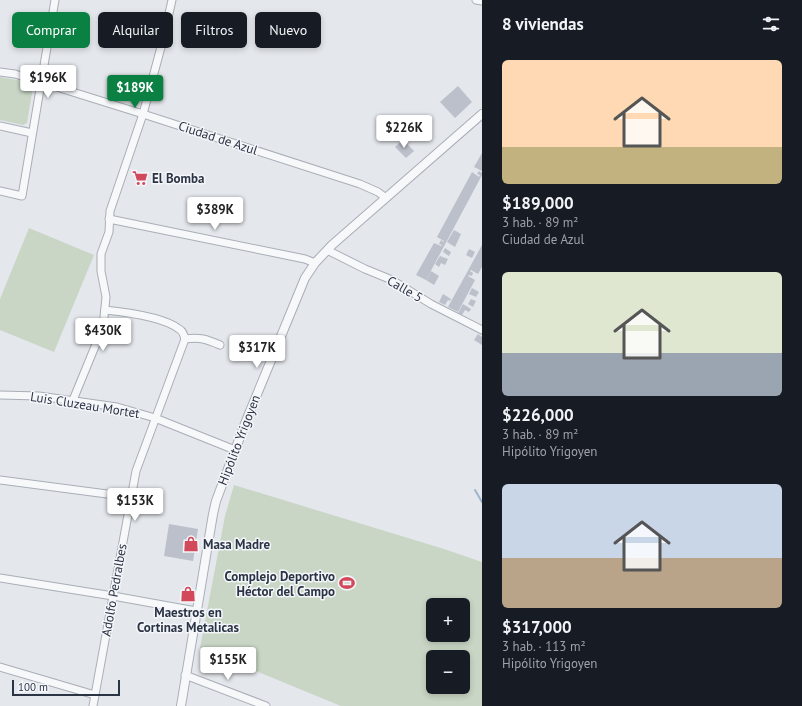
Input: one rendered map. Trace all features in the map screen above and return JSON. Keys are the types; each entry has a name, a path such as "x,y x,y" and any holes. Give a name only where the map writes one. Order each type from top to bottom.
{"street":[{"path":"0,191 22,196 55,0"},
{"path":"73,400 103,327 106,297 100,262 103,246 109,232 110,212 143,114 172,0"},
{"path":"476,0 482,1"},
{"name":"Ciudad de Azul","path":"0,72 15,74 42,82 360,184 378,192 386,198"},
{"name":"Hipólito Yrigoyen","path":"180,706 213,514 221,486 301,285 315,263 327,250 482,114"},
{"path":"0,126 32,133"},
{"path":"109,218 305,259 315,263"},
{"name":"Calle 5","path":"327,250 365,269 392,280 431,304 482,330"},
{"path":"105,310 130,313 172,324 184,334 185,339 196,337 220,345"},
{"name":"Adolfo Pedralbes","path":"93,706 101,668 130,497 139,459 185,339"},
{"name":"Luis Cluzeau Mortet","path":"0,396 33,395 117,407 155,418 235,450"},
{"path":"0,480 130,497"},
{"path":"0,578 196,611"},
{"path":"0,667 95,695"},
{"path":"185,675 266,706"}],"green space":[{"path":"0,77 31,83 33,87 27,123 23,125 0,120"},
{"path":"29,228 94,255 54,352 0,330 0,299"},
{"name":"Complejo Deportivo Héctor del Campo","path":"234,485 482,562 482,706 341,706 200,648 225,516"}],"building":[{"path":"458,86 472,102 455,118 440,102"},
{"path":"403,140 414,151 406,158 395,147"},
{"path":"482,153 482,171 474,167"},
{"path":"479,171 482,175 426,280 416,275 434,243 441,246 442,245 439,244 441,240 444,242 437,237 472,172 479,177 480,175 477,174"},
{"path":"454,230 461,234 455,247 447,242"},
{"path":"482,245 482,267 478,274 471,270 470,271 473,273 472,276 468,276 475,280 458,312 448,307"},
{"path":"445,248 451,252 449,256 443,252"},
{"path":"469,249 475,252 472,258 466,255"},
{"path":"440,256 448,259 445,265 441,263 439,267 435,264"},
{"path":"431,271 439,276 434,285 426,280"},
{"path":"472,288 479,292 476,297 469,294"},
{"path":"443,294 451,299 450,301 448,300 445,305 439,302"},
{"path":"471,299 476,301 473,307 468,304"},
{"path":"463,304 471,309 469,312 465,310 462,315 458,313"},
{"path":"478,334 482,337 482,345 474,340"},
{"path":"169,524 198,529 193,561 164,556"}],"waterway":[{"path":"475,490 482,502"}],"place":[{"name":"El Bomba","path":"140,178"},
{"name":"Masa Madre","path":"191,544"},
{"name":"Complejo Deportivo Héctor del Campo","path":"347,583"},
{"name":"Maestros en Cortinas Metalicas","path":"188,594"}]}
